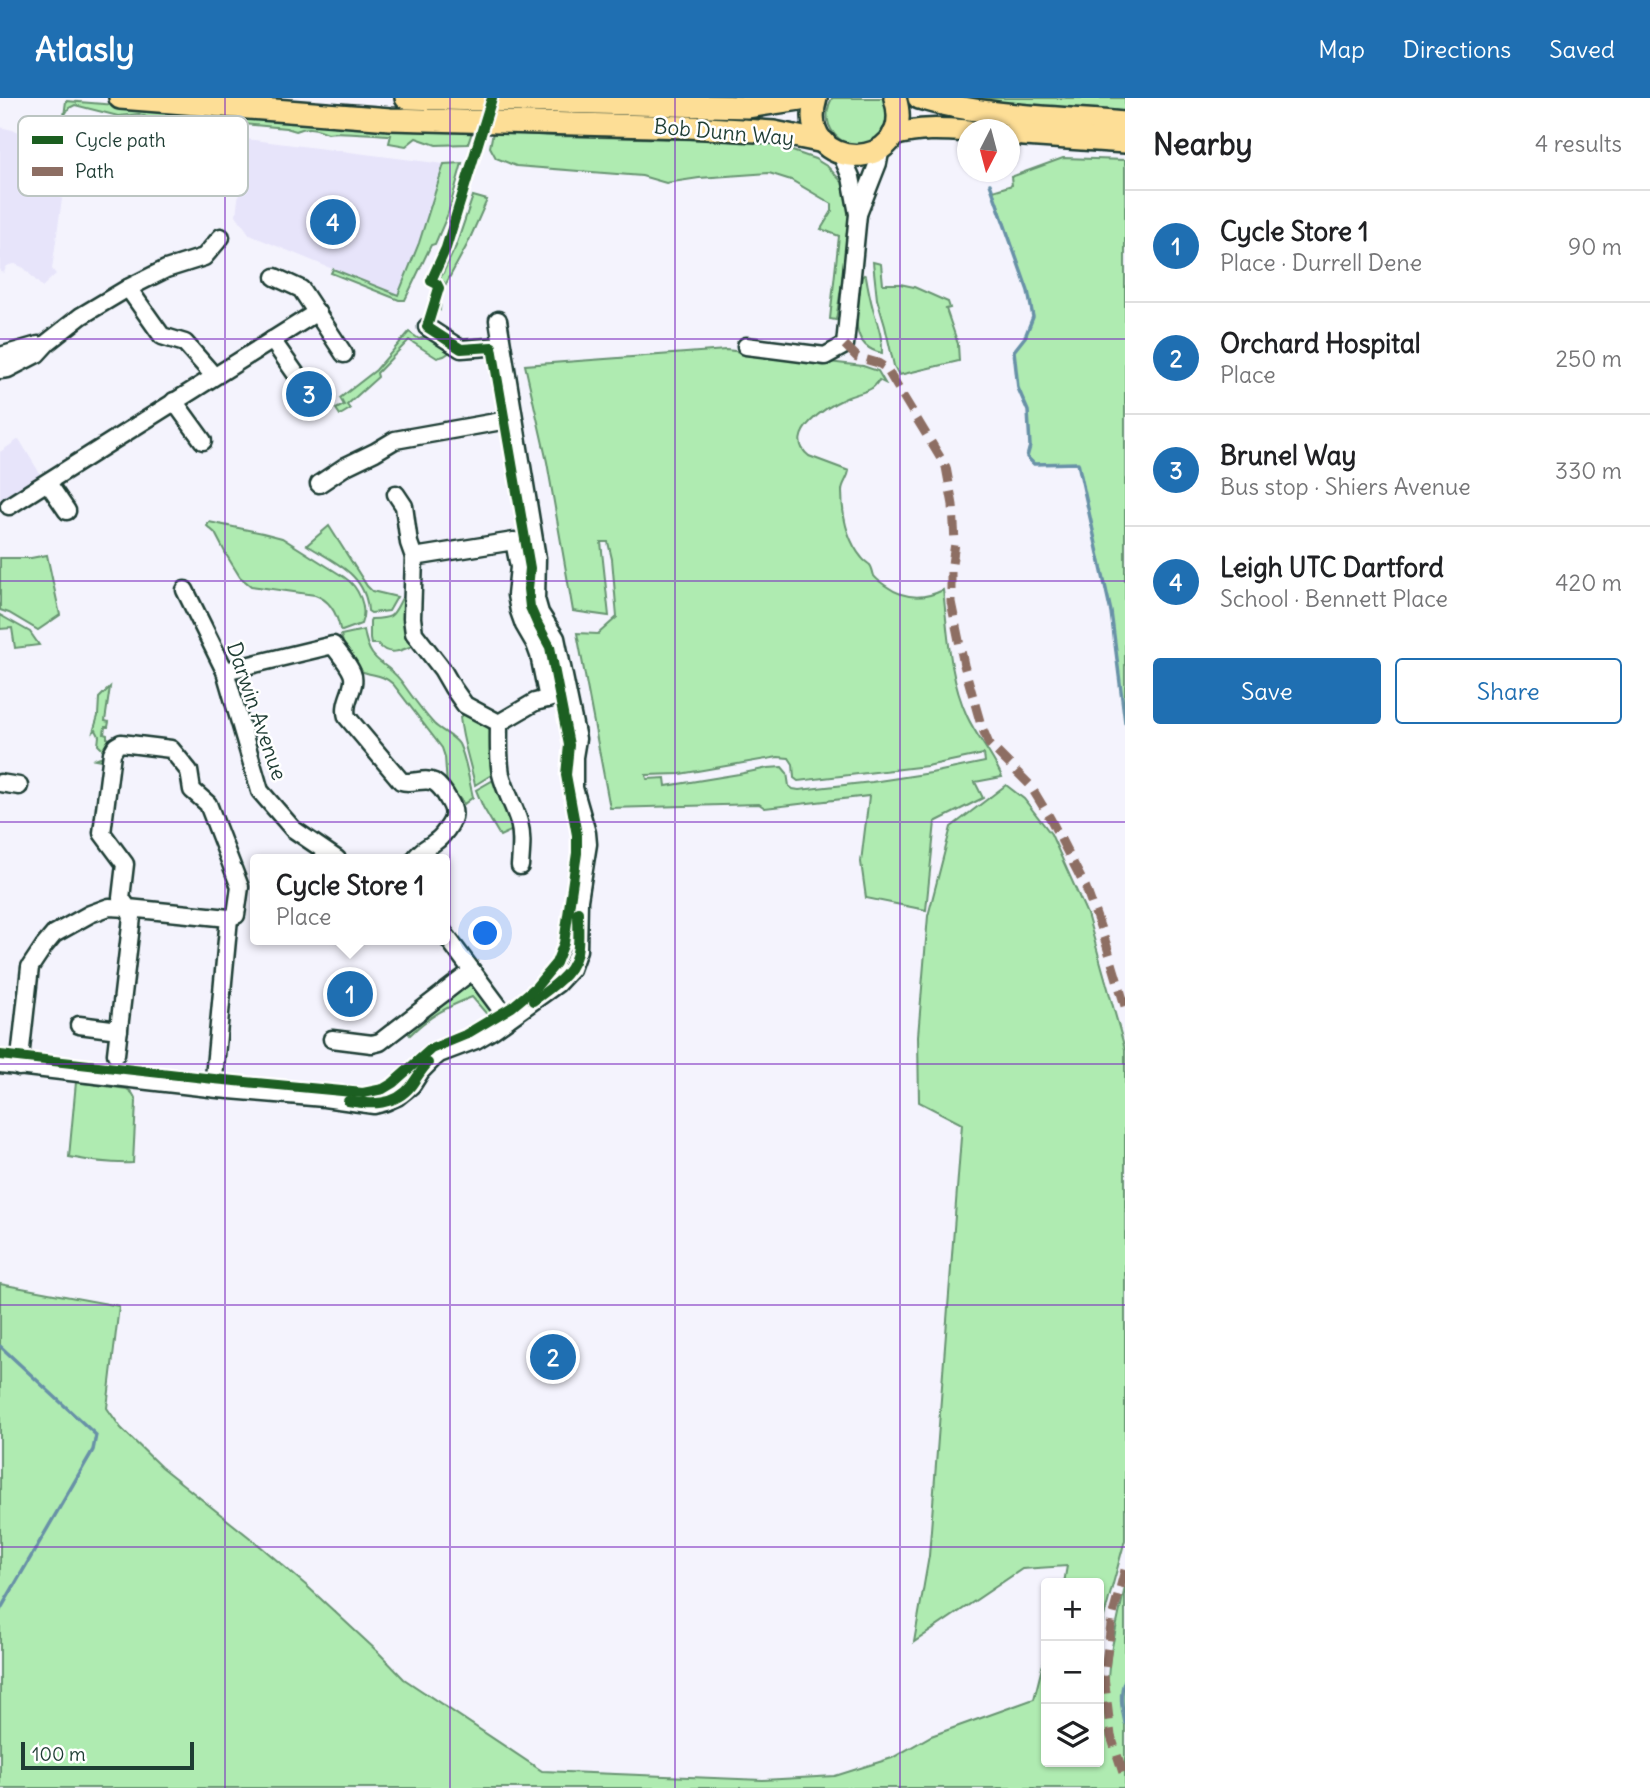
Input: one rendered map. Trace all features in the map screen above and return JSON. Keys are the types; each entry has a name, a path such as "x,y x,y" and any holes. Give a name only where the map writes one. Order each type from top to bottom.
{"main road":[{"name":"Bob Dunn Way","path":"120,98 390,119 689,127 774,132 855,156 868,155 887,142"},
{"name":"Bob Dunn Way","path":"406,98 735,107 807,98"},
{"path":"816,98 813,120 817,132 832,148"},
{"path":"887,142 898,122 895,98"},
{"path":"919,98 934,103 988,111 1125,122"},
{"path":"887,142 917,129 957,130"},
{"path":"1020,135 1125,142"}],"street":[{"path":"746,346 825,356 845,345 858,214 887,142"},
{"path":"832,148 851,177 858,214"},
{"path":"0,370 8,369 37,354 81,316 128,288 166,269 204,257 221,237"},
{"path":"275,276 302,289 344,354"},
{"path":"128,288 162,336 185,343 214,376"},
{"path":"9,506 317,312"},
{"path":"0,1064 374,1105 406,1091 427,1064 439,1054 476,1040 565,976 578,950 579,900 588,844 587,833 574,788 577,739 556,638 540,613 536,598 537,558 498,320"},
{"path":"427,327 461,349 502,346"},
{"path":"272,340 298,377"},
{"path":"0,356 48,342"},
{"path":"174,401 203,441"},
{"path":"319,484 395,440 513,419"},
{"path":"48,483 67,511"},
{"path":"396,494 404,506 409,542 414,556 414,633 466,705 499,723"},
{"path":"414,556 514,541 519,567 516,596 519,611 539,655 548,699"},
{"name":"Darwin Avenue","path":"185,590 225,671 260,791 293,829 330,854"},
{"path":"225,671 332,645 352,672 352,686 346,703 347,717 401,781 434,782 453,806 453,820 439,840 419,854"},
{"path":"499,723 535,702 568,695"},
{"path":"499,723 498,756 501,772 519,821 522,838 520,866"},
{"path":"19,1067 30,967 54,934 109,907 128,908 229,918 236,915 240,887 208,803 192,790 189,771 178,755 169,748 121,743 113,753 102,834 125,863 121,898 128,908 132,917 116,1054"},
{"path":"0,783 19,786"},
{"path":"213,1088 229,918"},
{"path":"450,941 508,1019"},
{"path":"332,1040 372,1044 380,1042 472,971"},
{"path":"79,1025 118,1030"}],"shaded area":[{"path":"0,127 18,131 18,196 61,196 62,199 52,269 56,274 42,287 24,268 15,264 6,267 4,273 0,272"},
{"path":"248,139 444,164 419,243 398,296 250,235 236,215 238,196 248,196"},
{"path":"19,439 42,477 0,505 0,452"}],"green space":[{"path":"832,98 883,98 887,114 884,129 876,139 866,145 844,142 835,135 829,125 828,112"},
{"path":"952,98 1125,98 1125,112 969,102"},
{"path":"66,101 280,118 473,129 468,144 436,145 416,138 406,146 389,143 391,135 328,133 312,128 296,131 248,124 248,116 118,116 75,105 69,108 64,116"},
{"path":"493,132 764,141 815,159 828,167 841,181 846,180 848,195 847,249 836,320 830,319 839,236 821,229 832,211 832,204 791,180 769,173 666,183 642,176 516,166 496,158 490,147"},
{"path":"1063,158 1125,160 1125,722 1111,612 1078,463 1034,464 1027,457 1030,446 1028,411 1018,388 1014,351 1025,337 1033,317 1028,291 993,191 1012,185 1012,182 1020,182 1020,174"},
{"path":"462,163 448,214 405,300 331,273 333,269 398,295 419,243 444,164"},
{"path":"473,196 487,200 442,291 440,310 435,307 444,282 440,279 456,246"},
{"path":"873,262 881,264 883,284 914,287 948,302 950,308 946,309 958,344 959,361 899,375 894,366 877,299"},
{"path":"864,275 882,342 882,353 870,349 858,333 857,312"},
{"path":"409,332 419,339 428,336 453,350 437,358 409,340 377,373 378,377 347,405 350,409 340,415 336,409 344,405 340,398 376,370"},
{"path":"726,350 863,366 878,371 885,383 879,380 872,388 838,402 819,414 804,430 800,439 802,448 809,456 849,471 842,491 846,527 857,551 871,566 874,576 881,583 907,596 921,597 943,590 956,686 971,724 1002,777 975,782 983,798 935,822 926,910 866,898 861,862 869,796 765,808 759,804 610,808 577,633 598,634 617,617 612,559 608,542 601,542 609,616 573,611 547,462 525,365","holes":["984,754 985,762 872,782 799,790 789,786 787,773 782,767 666,786 665,778 647,779 646,775 680,774 778,757 789,758 793,764 794,778 798,781 927,766"]},
{"path":"209,522 282,538 344,577 354,586 361,598 361,624 342,631 332,608 320,597 251,586 240,577 215,533 207,526"},
{"path":"329,526 367,586 372,591 397,597 389,611 368,611 362,588 355,579 338,564 307,545"},
{"path":"47,555 60,615 38,630 0,610 0,558"},
{"path":"402,598 406,598 414,645 390,652 378,644 371,644 371,619 391,615"},
{"path":"0,615 30,632 39,645 15,648 12,628 0,629"},
{"path":"364,630 374,656 401,681 434,724 459,744 473,797 464,804 447,786 442,748 393,684 361,671 350,660 341,635"},
{"path":"110,687 105,721 109,722 104,734 110,739 107,761 95,759 103,756 103,750 98,745 99,736 96,730 93,732 98,716 99,698"},
{"path":"465,713 492,728 496,772 475,785 461,726 460,717"},
{"path":"497,778 515,829 500,836 476,790"},
{"path":"1006,785 1024,799 1051,834 1087,914 1125,1049 1125,1540 1104,1617 1104,1578 1065,1578 1067,1566 1022,1569 914,1642 929,1556 962,1124 919,1102 918,1036 928,916 951,827"},
{"path":"470,981 494,1013 490,1018 472,997 454,1004 424,1022 410,1035 404,1028"},
{"path":"76,1082 131,1091 136,1102 133,1163 69,1157"},
{"path":"0,1284 119,1306 107,1408 121,1428 161,1467 308,1587 404,1679 542,1771 763,1780 835,1776 892,1758 931,1736 1034,1699 1041,1672 1041,1767 1104,1767 1104,1680 1108,1678 1125,1587 1125,1788 0,1788"}],"waterway":[{"path":"990,184 1028,291 1033,317 1025,337 1014,351 1018,388 1028,411 1030,446 1027,457 1034,464 1078,463 1111,612 1125,722"},
{"path":"0,1346 96,1435 93,1450 0,1610"},
{"path":"1125,1680 1122,1696 1125,1723"}],"marked path":[{"path":"845,345 857,357 886,368 946,467 953,505 955,543 951,602 964,665 981,725 989,744 1030,785 1086,888 1125,1006"},
{"path":"1125,1570 1112,1618 1104,1676 1111,1736 1125,1779"}],"cycle path":[{"path":"0,1055 363,1093 383,1089 431,1049 465,1035 512,1007 536,987 556,963 564,943 577,853 577,835 566,775 569,745 550,647 530,607 530,568 492,347 461,349 427,327 439,288 431,281 446,248 492,98"},
{"path":"533,1001 556,984 573,964 578,946 578,912"},
{"path":"348,1101 390,1101 405,1093 428,1063"}],"place":[{"name":"Leigh UTC Dartford","path":"333,222"},
{"name":"Brunel Way","path":"309,394"},
{"name":"Cycle Store 1","path":"350,994"},
{"name":"Orchard Hospital","path":"553,1357"}]}
